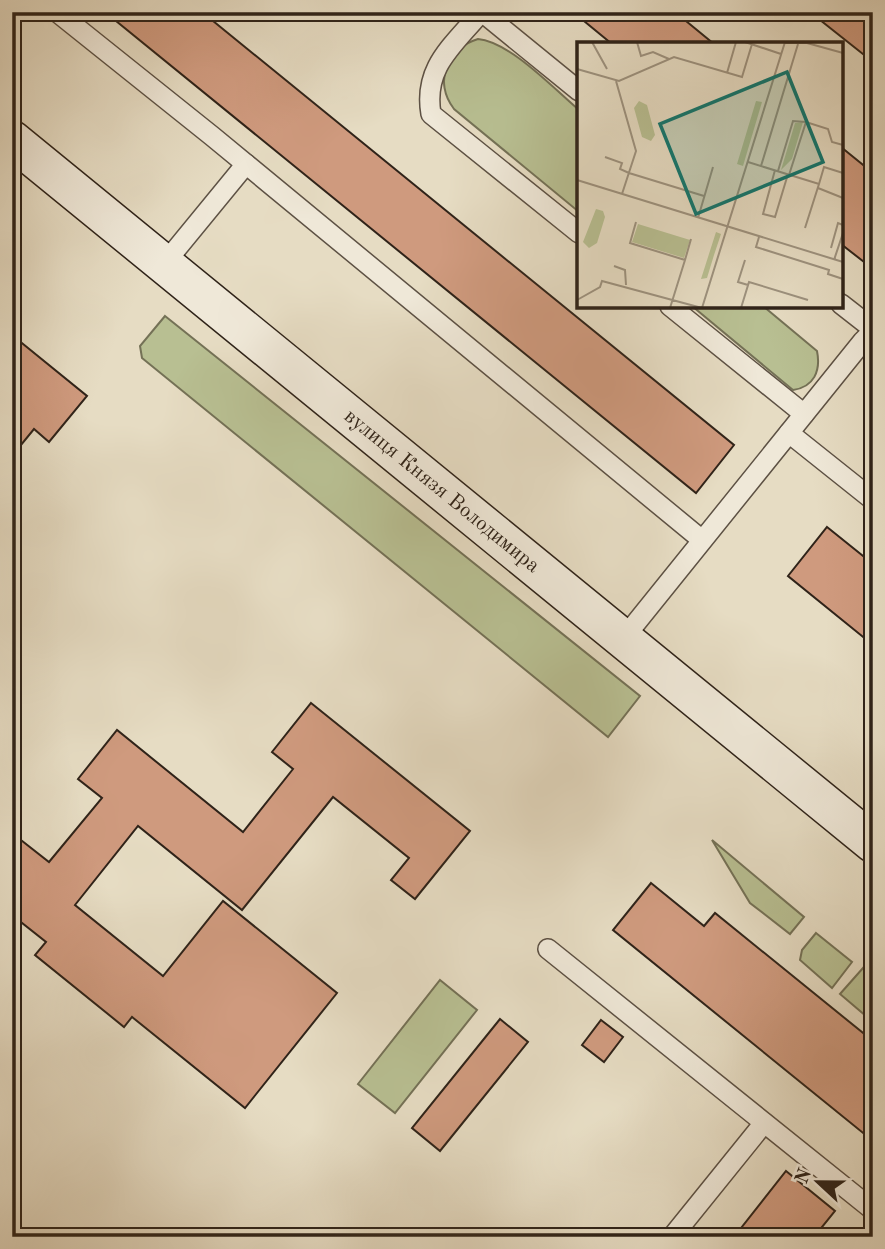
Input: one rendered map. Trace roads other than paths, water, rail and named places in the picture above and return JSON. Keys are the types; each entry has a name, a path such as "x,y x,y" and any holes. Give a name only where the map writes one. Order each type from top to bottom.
{"main road":[{"name":"вулиця Князя Володимира","path":"12,139 873,843"}],"lane":[{"path":"57,12 246,164 702,540"},
{"path":"577,89 481,12 436,66 428,95 431,114 577,231"},
{"path":"164,264 246,164"},
{"path":"623,639 804,414 870,338 843,306"},
{"path":"672,308 804,414"},
{"path":"789,433 873,500"},
{"path":"548,949 873,1210"},
{"path":"672,1237 764,1123"}]}
